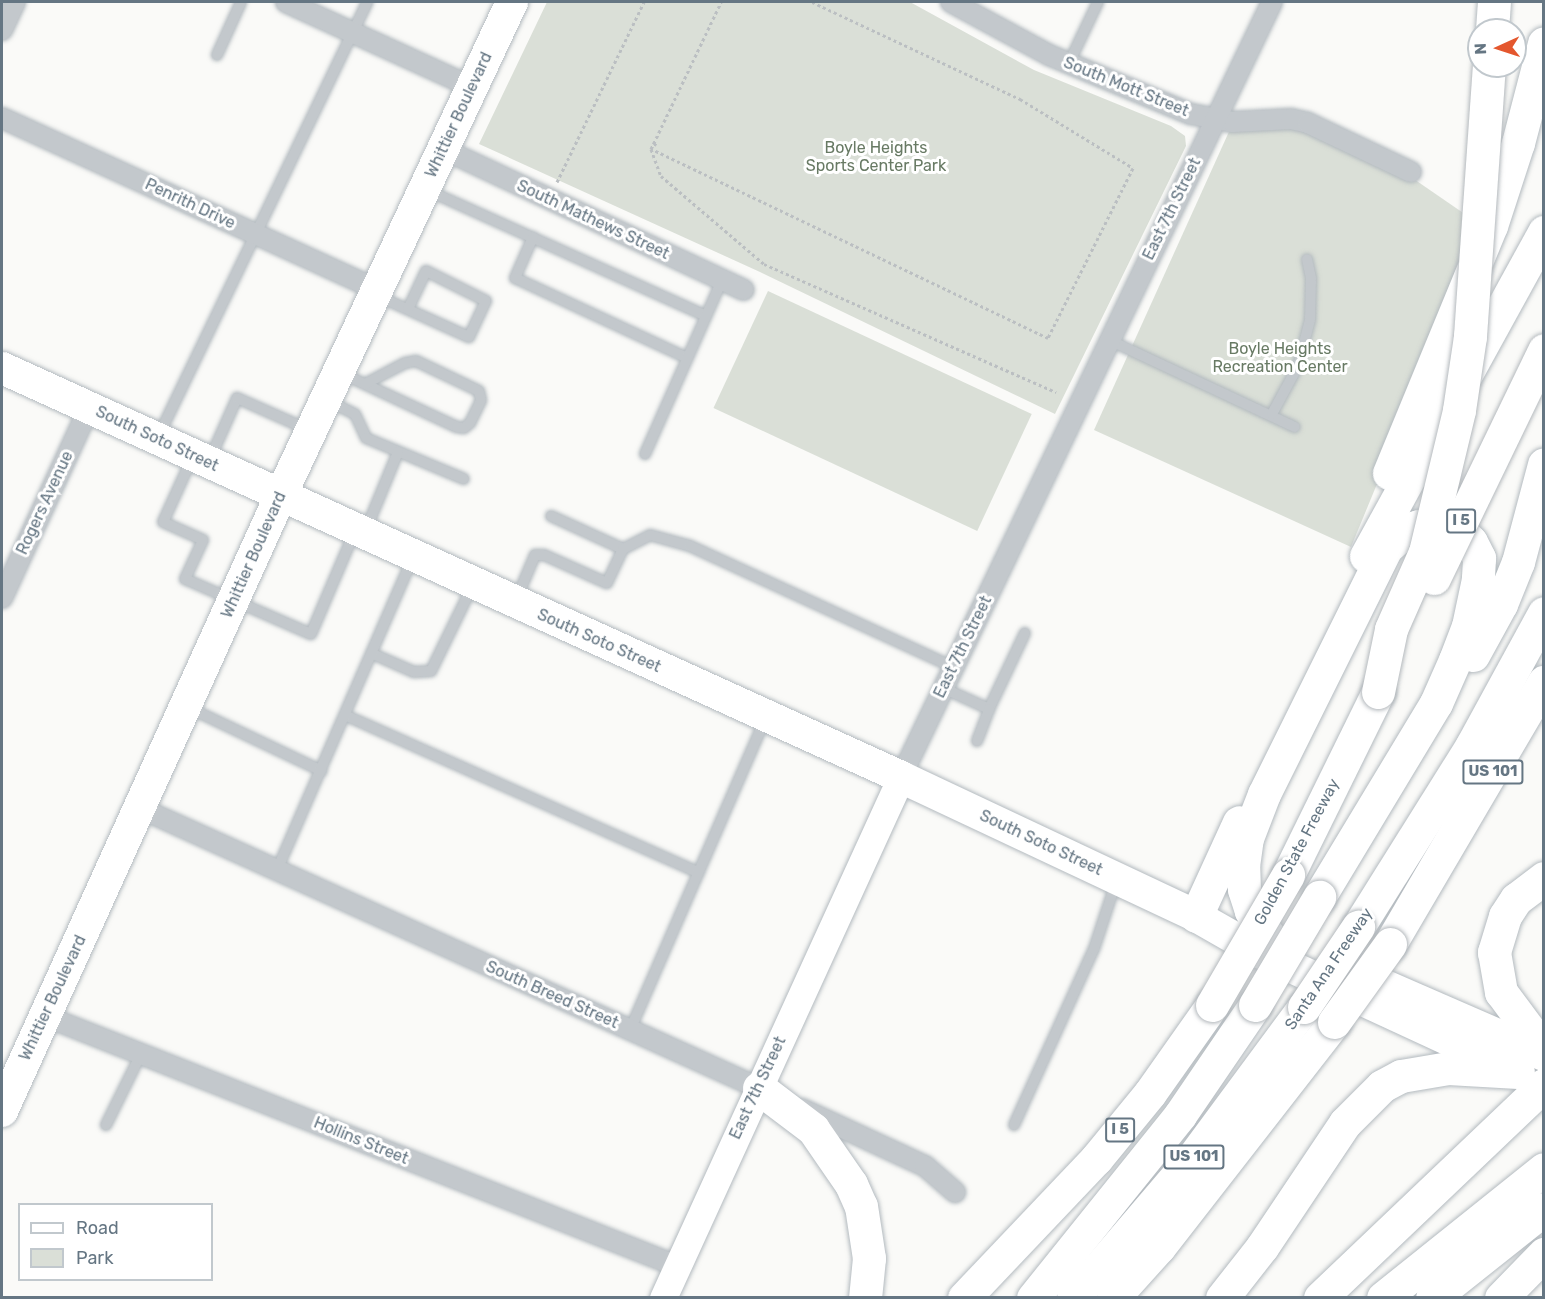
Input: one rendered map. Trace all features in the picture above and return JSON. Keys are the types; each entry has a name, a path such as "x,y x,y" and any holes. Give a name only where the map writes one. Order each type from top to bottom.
{"highway":[{"path":"1493,18 1494,2"},
{"path":"1340,600 1354,554 1491,226 1518,143 1544,43"},
{"path":"1378,692 1391,629 1425,552 1460,410 1470,336 1488,78"},
{"path":"1196,916 1340,600 1508,293 1544,232"},
{"name":"Golden State Freeway","path":"964,1298 1017,1246 1143,1101 1212,1005 1288,874 1544,350"},
{"path":"1319,897 1444,708 1501,604 1518,562 1544,464"},
{"path":"1033,1298 1180,1115 1255,1005 1436,703 1468,626 1478,579 1479,558 1471,542 1461,532 1419,526 1408,528 1386,548 1264,794 1247,838 1243,866 1244,889 1251,911 1269,936"},
{"name":"Santa Ana Freeway","path":"1072,1298 1193,1157 1304,1007 1358,927 1455,774 1544,613"},
{"name":"Santa Ana Freeway","path":"1113,1298 1159,1247 1334,1022 1390,944 1544,682"},
{"path":"1544,878 1516,899 1505,916 1494,952 1500,992 1544,1050"},
{"path":"1222,1298 1262,1247 1345,1123 1382,1086 1401,1076 1448,1068 1537,1074"},
{"path":"1320,1298 1462,1162 1537,1074"},
{"path":"759,1088 813,1129 851,1184 861,1206 869,1258 865,1298"},
{"path":"1300,1298 1462,1162"},
{"path":"1383,1298 1537,1174"},
{"path":"1432,1298 1544,1209"},
{"path":"983,1298 1000,1280 1017,1246"},
{"path":"1505,1294 1544,1254"}],"main road":[{"name":"Whittier Boulevard","path":"2,1111 142,809 310,431 343,385 376,292 512,2"},
{"name":"South Soto Street","path":"2,368 359,533 901,777 1196,916 1259,952 1537,1074"},
{"name":"South Soto Street","path":"1196,916 1269,936 1537,1074"}],"street":[{"path":"2,30 15,2"},
{"path":"286,2 472,87"},
{"name":"South Mott Street","path":"951,2 1069,63 1191,114 1215,120 1308,123 1411,172"},
{"name":"East 7th Street","path":"663,1298 901,777 1272,2"},
{"name":"Penrith Drive","path":"2,118 255,233 376,292"},
{"name":"South Mathews Street","path":"443,149 744,290"},
{"name":"Rogers Avenue","path":"2,598 89,408"},
{"name":"South Breed Street","path":"142,809 759,1088 925,1166 955,1192"},
{"name":"Hollins Street","path":"45,1016 677,1266"}],"lane":[{"path":"218,55 241,2"},
{"path":"157,440 367,2"},
{"path":"1069,63 1098,2"},
{"path":"425,189 706,316"},
{"path":"533,237 515,278 687,358"},
{"path":"1272,414 1298,366 1310,320 1311,278 1307,259"},
{"path":"376,292 408,309 469,338 486,301 426,271 408,309"},
{"path":"645,454 722,280"},
{"path":"1109,340 1272,414 1295,427"},
{"path":"416,362 479,391 481,400 464,428 343,385 405,363 416,362"},
{"path":"343,385 366,438 464,480"},
{"path":"310,431 237,398 163,522 203,540 186,579 311,634 398,452"},
{"path":"551,516 623,549"},
{"path":"515,603 535,555 544,555 607,583 623,549 650,535 690,546 953,667"},
{"path":"277,870 347,716 413,557"},
{"path":"373,654 414,672 431,671 473,584"},
{"path":"977,741 988,709 1025,633"},
{"path":"943,688 988,709"},
{"path":"186,707 322,771"},
{"path":"347,716 699,873"},
{"path":"630,1030 767,717"},
{"path":"1014,1125 1094,949 1117,879"},
{"path":"106,1125 141,1054"}],"path":[{"path":"556,184 644,2"},
{"path":"721,2 651,149 661,176 764,264 1056,392"},
{"path":"651,149 1048,338 1133,168 1020,99 812,2"},
{"path":"651,149 656,143"}],"green space":[{"name":"Boyle Heights Sports Center Park","path":"547,2 910,2 1034,70 1171,126 1185,136 1186,146 1055,414 760,272 479,144"},
{"name":"Boyle Heights Recreation Center","path":"1293,122 1408,175 1472,219 1453,300 1351,547 1094,430 1232,125"},
{"path":"768,291 1032,414 977,531 713,408"}]}
